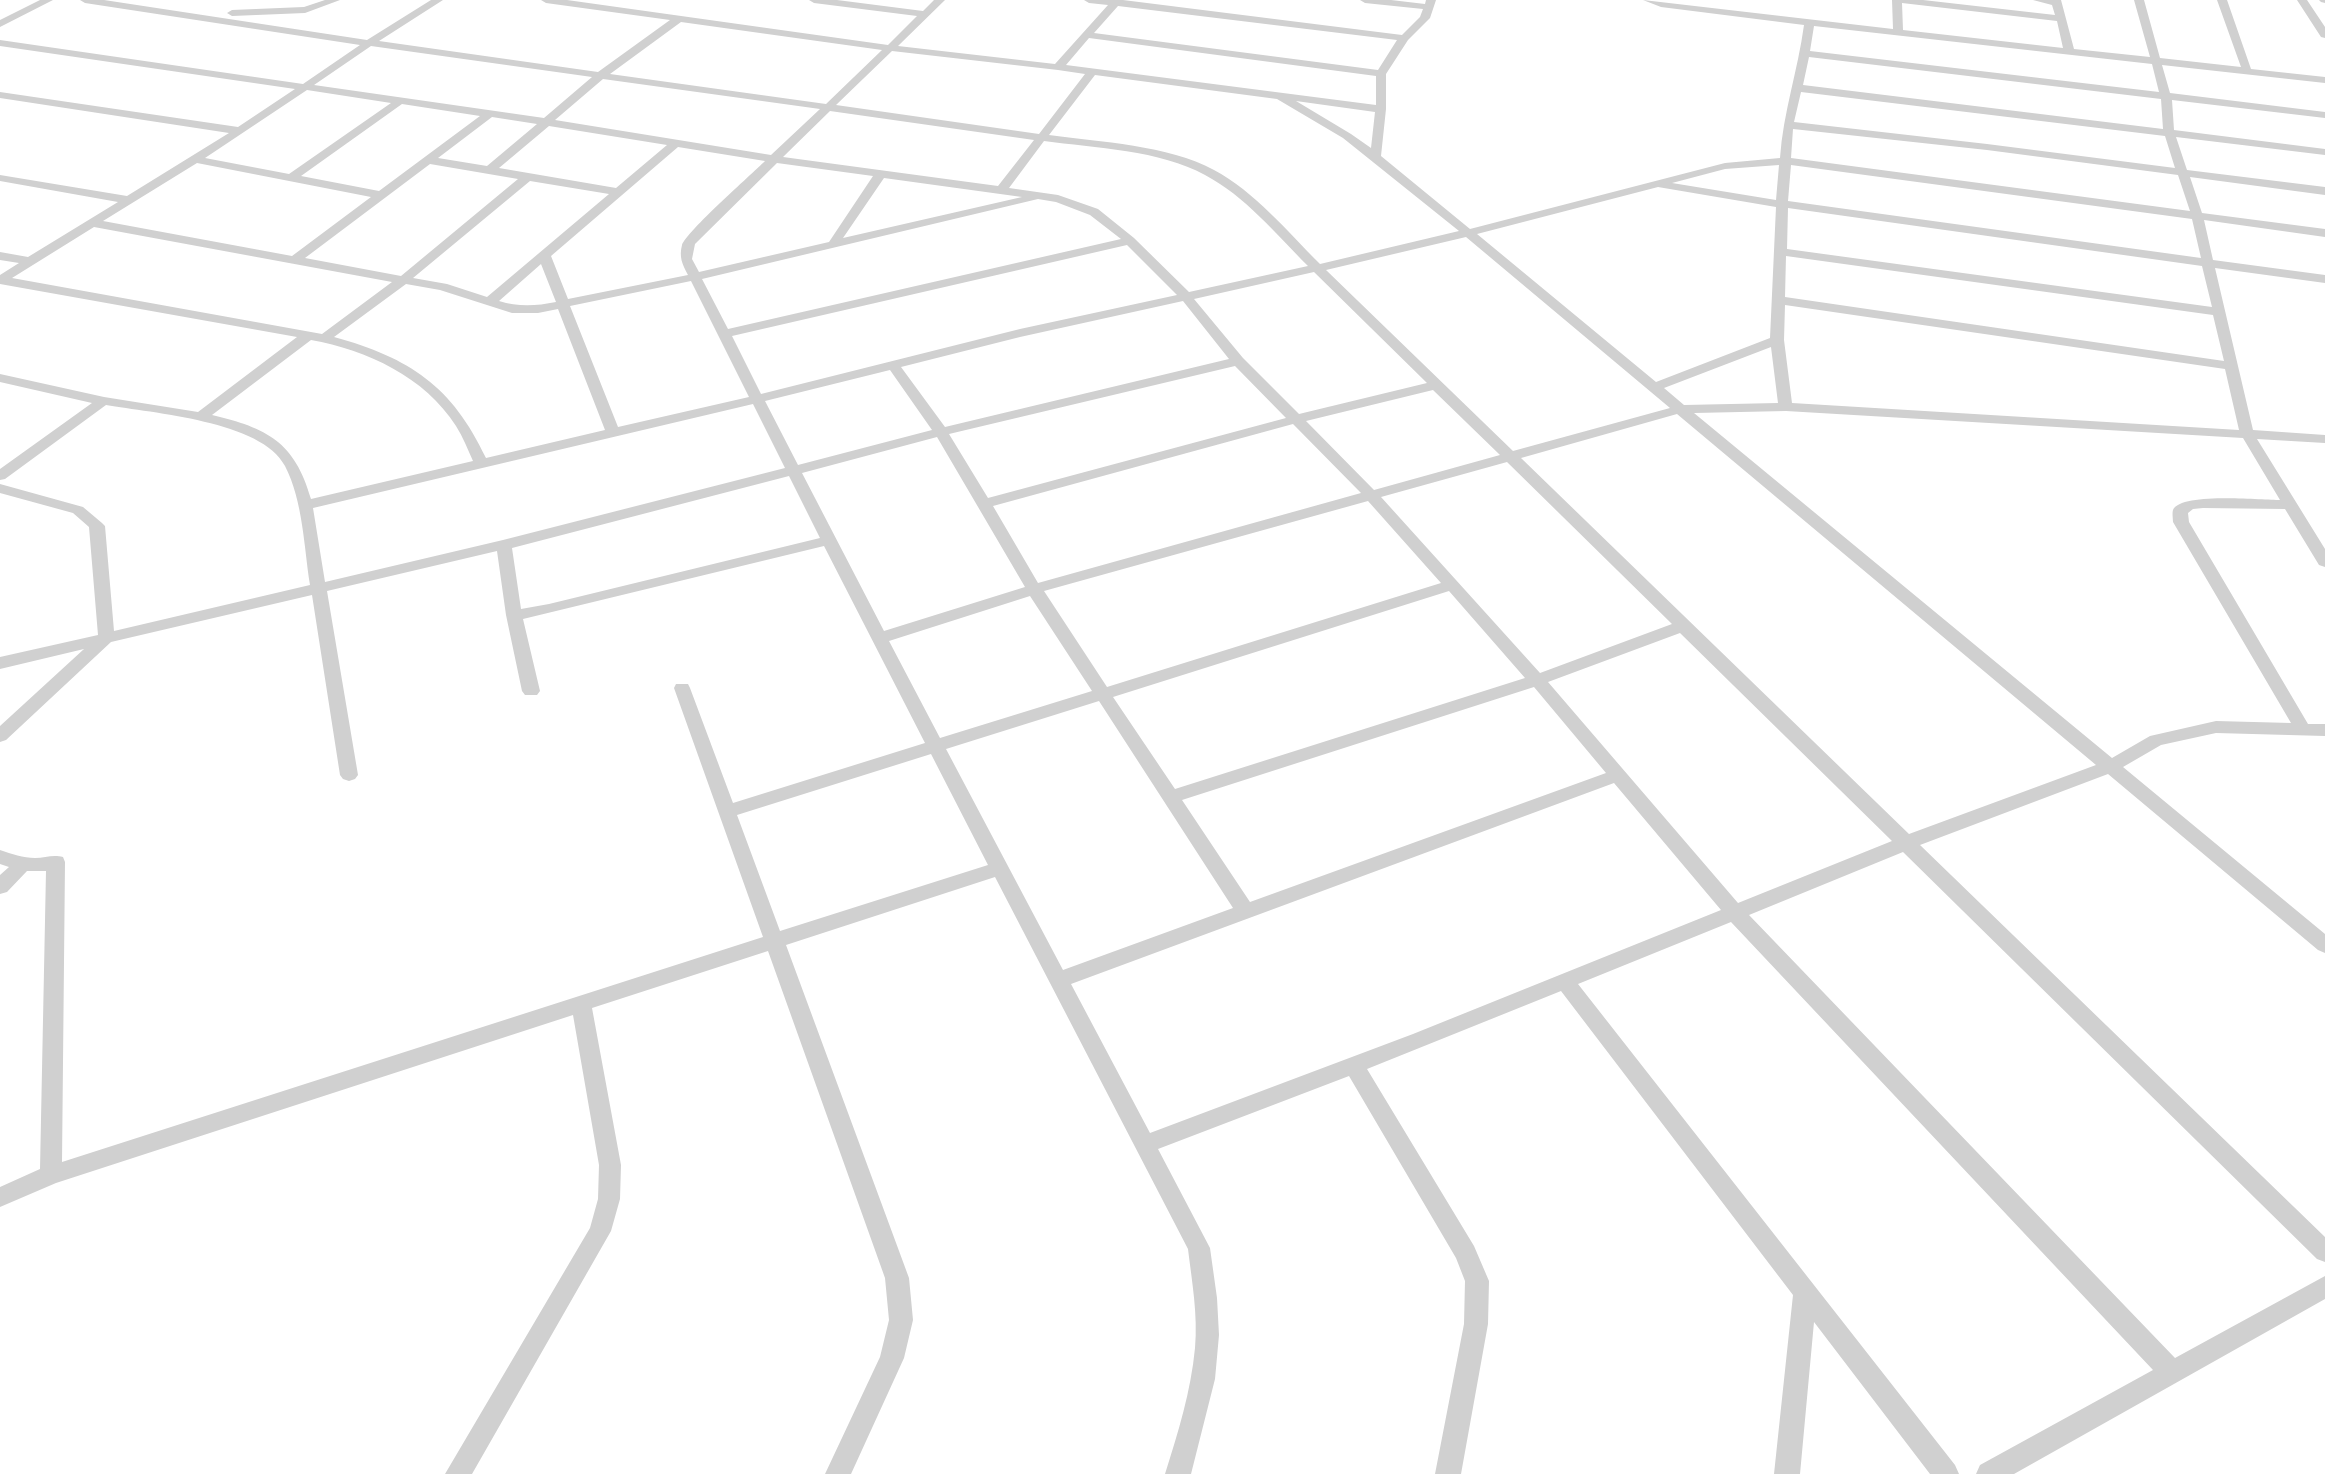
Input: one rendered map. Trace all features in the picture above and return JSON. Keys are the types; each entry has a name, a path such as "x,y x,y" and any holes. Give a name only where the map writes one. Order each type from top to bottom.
{"street":[{"path":"0,24 48,0"},
{"path":"85,0 369,43 1139,151 1188,164 1208,172 1238,192 1317,268 2325,1252"},
{"path":"143,0 229,13 249,14 305,10 335,0"},
{"path":"0,280 240,131 369,43 438,0"},
{"path":"546,0 890,48 1058,67 1381,109"},
{"path":"609,8 622,0"},
{"path":"814,0 924,14"},
{"path":"940,0 826,107 688,243 686,259 879,638 1198,1248 1207,1299 1206,1357 1197,1409 1178,1474"},
{"path":"1089,0 1116,1 1404,38"},
{"path":"1365,0 1429,4 1425,18 1404,38 1381,74 1381,109 1375,158"},
{"path":"1648,0 1708,12 2069,50 2325,80"},
{"path":"1708,12 1711,0"},
{"path":"1898,32 1898,0 2061,19"},
{"path":"2038,0 2056,1 2069,50"},
{"path":"2139,0 2166,97 2169,132 2197,215 2247,434 2325,562"},
{"path":"2222,0 2247,71"},
{"path":"2302,0 2325,35"},
{"path":"1058,67 1116,1"},
{"path":"489,171 602,75 678,19"},
{"path":"1786,407 1777,340 1782,204 1787,161 1788,125 1798,88 1809,22"},
{"path":"1088,35 1381,74"},
{"path":"0,43 547,122 675,144 880,175 1041,196 1073,204 1094,212 1130,240 1186,296 1238,361 1371,495 1537,680 1735,913 2171,1371"},
{"path":"1805,53 2325,115"},
{"path":"1002,190 1092,72"},
{"path":"1798,88 2325,152"},
{"path":"0,95 240,131"},
{"path":"1281,97 1347,136 1468,232 2325,945"},
{"path":"291,178 400,101"},
{"path":"296,258 489,114"},
{"path":"1788,125 2325,191"},
{"path":"488,303 675,144"},
{"path":"194,159 380,195"},
{"path":"429,160 618,192"},
{"path":"305,506 757,399 1020,333 1317,268 1468,232 1725,166 1787,161 2325,233"},
{"path":"833,245 880,175"},
{"path":"324,338 403,280 527,177"},
{"path":"0,178 129,200"},
{"path":"1655,184 1782,204 2323,279 2325,291"},
{"path":"92,223 296,258 442,287 512,309 538,309 694,277 1041,196"},
{"path":"723,334 1130,240"},
{"path":"1781,252 2219,312"},
{"path":"544,255 565,304 613,433"},
{"path":"0,256 30,261"},
{"path":"0,280 324,338 360,348 411,372 432,388 461,423 482,464"},
{"path":"1779,300 2231,366"},
{"path":"200,417 307,336"},
{"path":"1654,387 1777,340"},
{"path":"0,663 504,545 941,432 1238,361"},
{"path":"893,365 941,432 1034,589 1246,912"},
{"path":"0,378 103,400 200,417 240,428 267,440 285,455 296,473 305,506 349,775"},
{"path":"984,504 1297,419 1435,385"},
{"path":"0,476 103,400"},
{"path":"879,638 1034,589 1681,409 1786,407 2325,439"},
{"path":"0,488 78,510 97,526 106,638"},
{"path":"2290,505 2203,503 2189,506 2180,511 2181,522 2303,729"},
{"path":"514,615 559,606 829,540"},
{"path":"504,545 514,615 531,691"},
{"path":"727,812 1452,585"},
{"path":"1170,797 1537,680 1683,626"},
{"path":"0,736 106,638"},
{"path":"682,688 897,1278 901,1320 892,1358 838,1474"},
{"path":"1144,1145 1565,982 1906,843 2112,766 2156,740 2216,726 2325,730"},
{"path":"1058,980 1618,775"},
{"path":"0,856 23,864 37,866 56,862 51,1175"},
{"path":"0,887 23,864"},
{"path":"0,1196 51,1175 1000,868"},
{"path":"1565,982 1946,1474"},
{"path":"458,1474 600,1231 609,1199 610,1165 581,1004"},
{"path":"1354,1065 1466,1253 1477,1281 1476,1324 1448,1474"},
{"path":"1989,1474 2325,1287"},
{"path":"1787,1474 1805,1291"}]}
